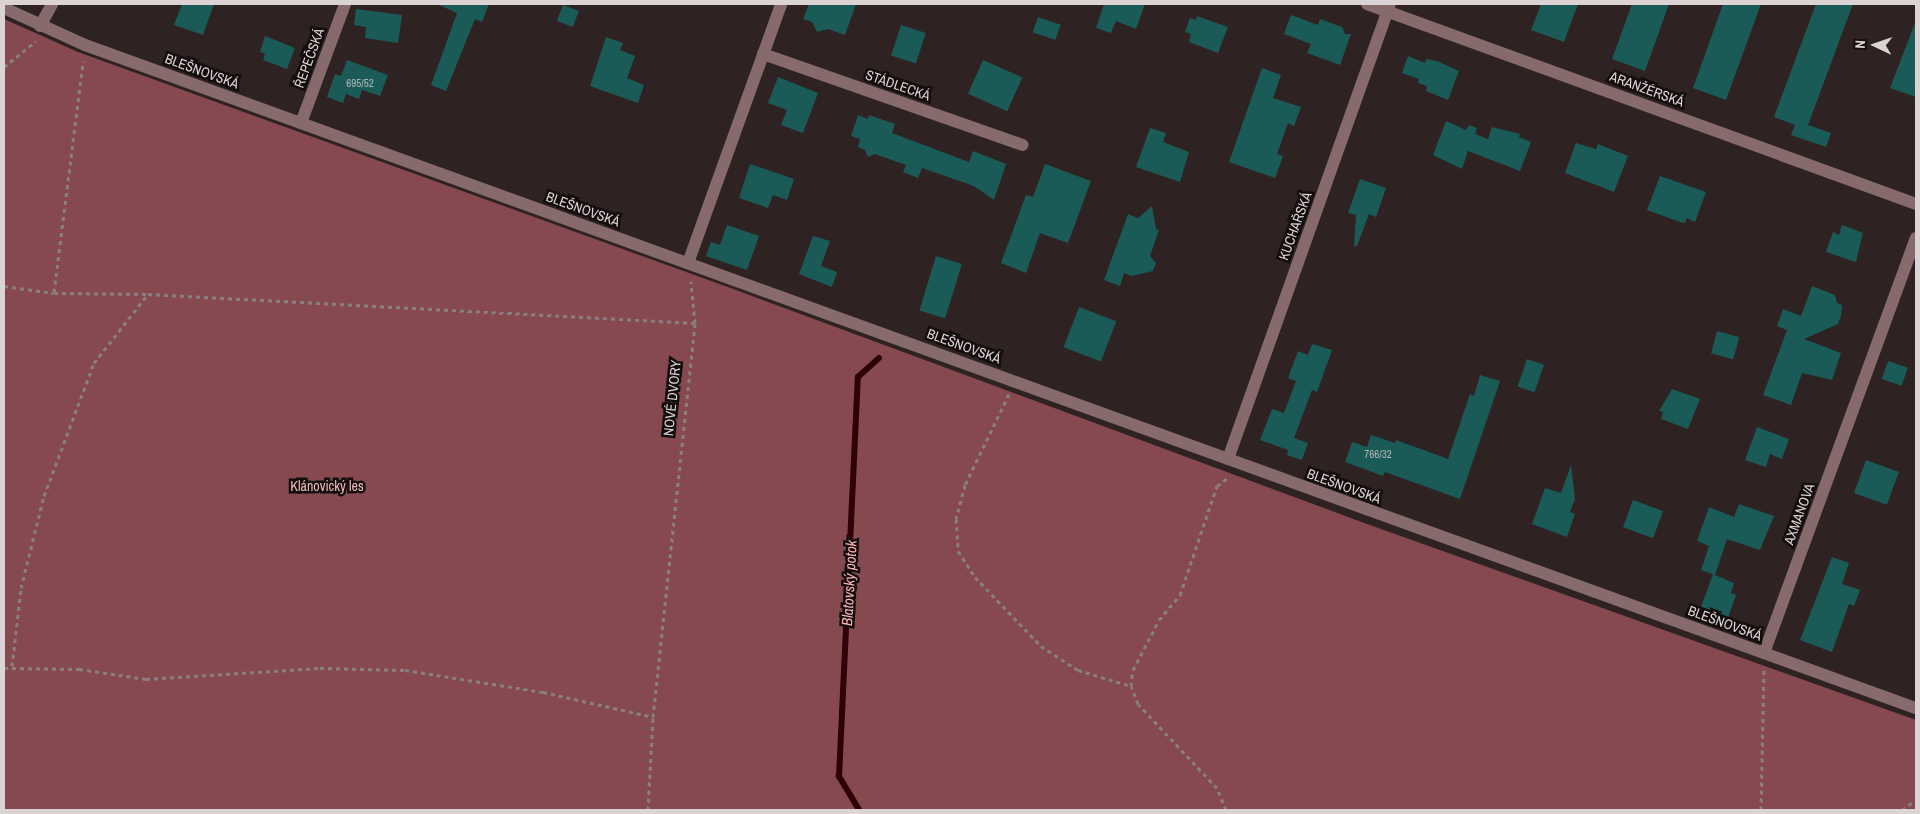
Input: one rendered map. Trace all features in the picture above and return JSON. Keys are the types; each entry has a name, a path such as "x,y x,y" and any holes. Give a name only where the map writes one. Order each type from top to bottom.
{"street":[{"path":"40,26 52,4"},
{"name":"ŘEPEČSKÁ","path":"301,123 345,4"},
{"path":"688,263 781,4"},
{"name":"ARANŽÉRSKÁ","path":"1367,4 1389,7 1916,204"},
{"name":"KUCHAŘSKÁ","path":"1228,459 1389,7"},
{"name":"BLEŠNOVSKÁ","path":"4,8 85,45 1015,380 1916,708"},
{"name":"STÁDLECKÁ","path":"763,54 1023,145"},
{"name":"AXMANOVA","path":"1764,652 1916,238"}],"path":[{"path":"4,67 37,40 40,26"},
{"path":"54,292 85,45"},
{"name":"NOVÉ DVORY","path":"648,810 653,717 695,323 688,263"},
{"path":"4,286 54,292 148,294 695,323"},
{"path":"12,666 21,588 44,496 94,363 148,294"},
{"path":"1015,380 997,424 966,485 956,519 958,551 975,577 1041,646 1078,670 1131,686"},
{"path":"1226,810 1217,788 1138,704 1131,686 1133,670 1160,620 1180,595 1217,486 1230,476 1239,477"},
{"path":"1761,810 1764,652"},
{"path":"4,668 12,666 79,669 146,680 320,668 405,670 543,692 653,717"},
{"path":"1902,810 1916,800"}],"green space":[{"name":"Klánovický les","path":"4,19 78,52 736,290 1367,524 1916,720 1916,810 4,810"}],"building":[{"path":"182,4 214,4 203,35 174,25"},
{"path":"437,4 489,4 482,22 475,19 446,91 431,85 457,13"},
{"path":"809,4 856,4 845,35 828,29 817,32 812,22 803,19"},
{"path":"1104,4 1145,4 1136,29 1116,21 1111,33 1096,28"},
{"path":"1541,4 1578,4 1564,42 1531,30"},
{"path":"1632,4 1669,4 1645,71 1612,59"},
{"path":"1723,4 1761,4 1726,100 1693,88"},
{"path":"1816,4 1853,4 1808,125 1831,133 1826,147 1791,135 1795,125 1774,117"},
{"path":"563,5 579,11 573,27 557,21"},
{"path":"356,9 402,15 398,43 365,38 366,27 354,25"},
{"path":"1291,15 1318,25 1320,19 1342,27 1345,34 1351,34 1340,65 1307,53 1311,44 1284,34"},
{"path":"1197,16 1228,27 1218,53 1189,42 1191,34 1185,32 1190,18 1196,20"},
{"path":"1038,17 1061,25 1055,40 1033,32"},
{"path":"1916,23 1916,97 1890,88"},
{"path":"901,25 926,33 916,63 891,55"},
{"path":"265,36 295,48 287,69 263,60 265,54 260,52"},
{"path":"606,37 623,43 620,50 635,56 627,78 644,85 638,103 590,86"},
{"path":"1408,56 1425,63 1426,59 1437,61 1459,71 1448,100 1426,91 1427,86 1418,83 1419,79 1402,73"},
{"path":"347,60 388,75 380,96 362,90 359,99 346,94 343,103 327,97 335,74 341,76"},
{"path":"983,60 1022,77 1007,111 968,94"},
{"path":"1262,68 1281,75 1273,98 1301,107 1294,126 1288,123 1277,154 1283,156 1275,178 1229,162"},
{"path":"778,77 818,93 803,133 781,125 787,110 768,103"},
{"path":"858,115 868,119 869,115 895,124 892,133 969,162 973,151 1006,164 994,200 974,186 922,168 918,178 903,172 906,165 875,154 868,157 865,150 858,147 860,139 851,136"},
{"path":"1446,121 1466,130 1469,125 1477,128 1475,134 1488,139 1492,127 1520,134 1519,137 1531,142 1520,171 1468,151 1462,169 1433,155"},
{"path":"1150,128 1166,133 1163,142 1189,152 1180,182 1136,167"},
{"path":"1576,143 1596,149 1598,144 1628,156 1614,192 1565,173"},
{"path":"750,164 794,179 787,200 773,195 768,208 739,198"},
{"path":"1045,164 1091,181 1068,243 1040,233 1026,273 1001,263 1026,195 1033,197"},
{"path":"1660,176 1706,192 1695,222 1687,218 1685,223 1680,222 1647,210"},
{"path":"1360,179 1386,188 1376,217 1369,214 1357,246 1354,246 1356,215 1348,213"},
{"path":"1152,206 1156,229 1159,230 1150,256 1156,263 1153,271 1131,276 1124,273 1120,286 1104,280 1128,214 1138,218"},
{"path":"727,225 759,236 747,270 706,256 711,242 720,245"},
{"path":"1842,225 1863,233 1856,262 1826,252 1833,232 1839,235"},
{"path":"813,236 830,241 821,266 837,272 832,287 799,274"},
{"path":"936,256 962,264 945,318 919,311"},
{"path":"1812,286 1835,295 1837,303 1842,305 1841,316 1838,324 1804,339 1841,353 1832,380 1802,373 1791,405 1763,395 1787,330 1777,326 1783,309 1801,316"},
{"path":"1079,307 1116,321 1101,361 1064,347"},
{"path":"1717,331 1739,337 1733,359 1711,353"},
{"path":"1312,344 1332,350 1317,392 1312,390 1294,438 1308,443 1302,460 1287,455 1288,450 1260,440 1272,409 1284,413 1296,381 1288,378 1298,351 1308,355"},
{"path":"1527,359 1544,365 1535,392 1518,386"},
{"path":"1888,361 1908,368 1902,386 1882,379"},
{"path":"1480,375 1500,381 1460,499 1385,472 1383,476 1345,462 1352,442 1367,447 1371,435 1395,443 1396,440 1448,459 1470,394 1474,396"},
{"path":"1672,389 1700,399 1688,429 1661,419 1663,412 1659,411"},
{"path":"1757,427 1789,439 1782,459 1770,454 1766,467 1745,460"},
{"path":"1866,460 1899,472 1887,505 1854,493"},
{"path":"1571,465 1575,499 1570,512 1575,514 1567,537 1532,524 1545,488 1561,493"},
{"path":"1633,500 1663,511 1653,538 1623,527"},
{"path":"1739,504 1774,516 1760,550 1727,539 1715,575 1701,570 1709,546 1697,541 1709,507 1734,517"},
{"path":"1832,557 1849,563 1842,584 1860,590 1854,606 1849,604 1832,652 1800,640"},
{"path":"1713,574 1734,583 1731,593 1736,595 1728,618 1701,607"}],"waterway":[{"name":"Blatovský potok","path":"859,810 839,777 858,377 879,358"}]}
